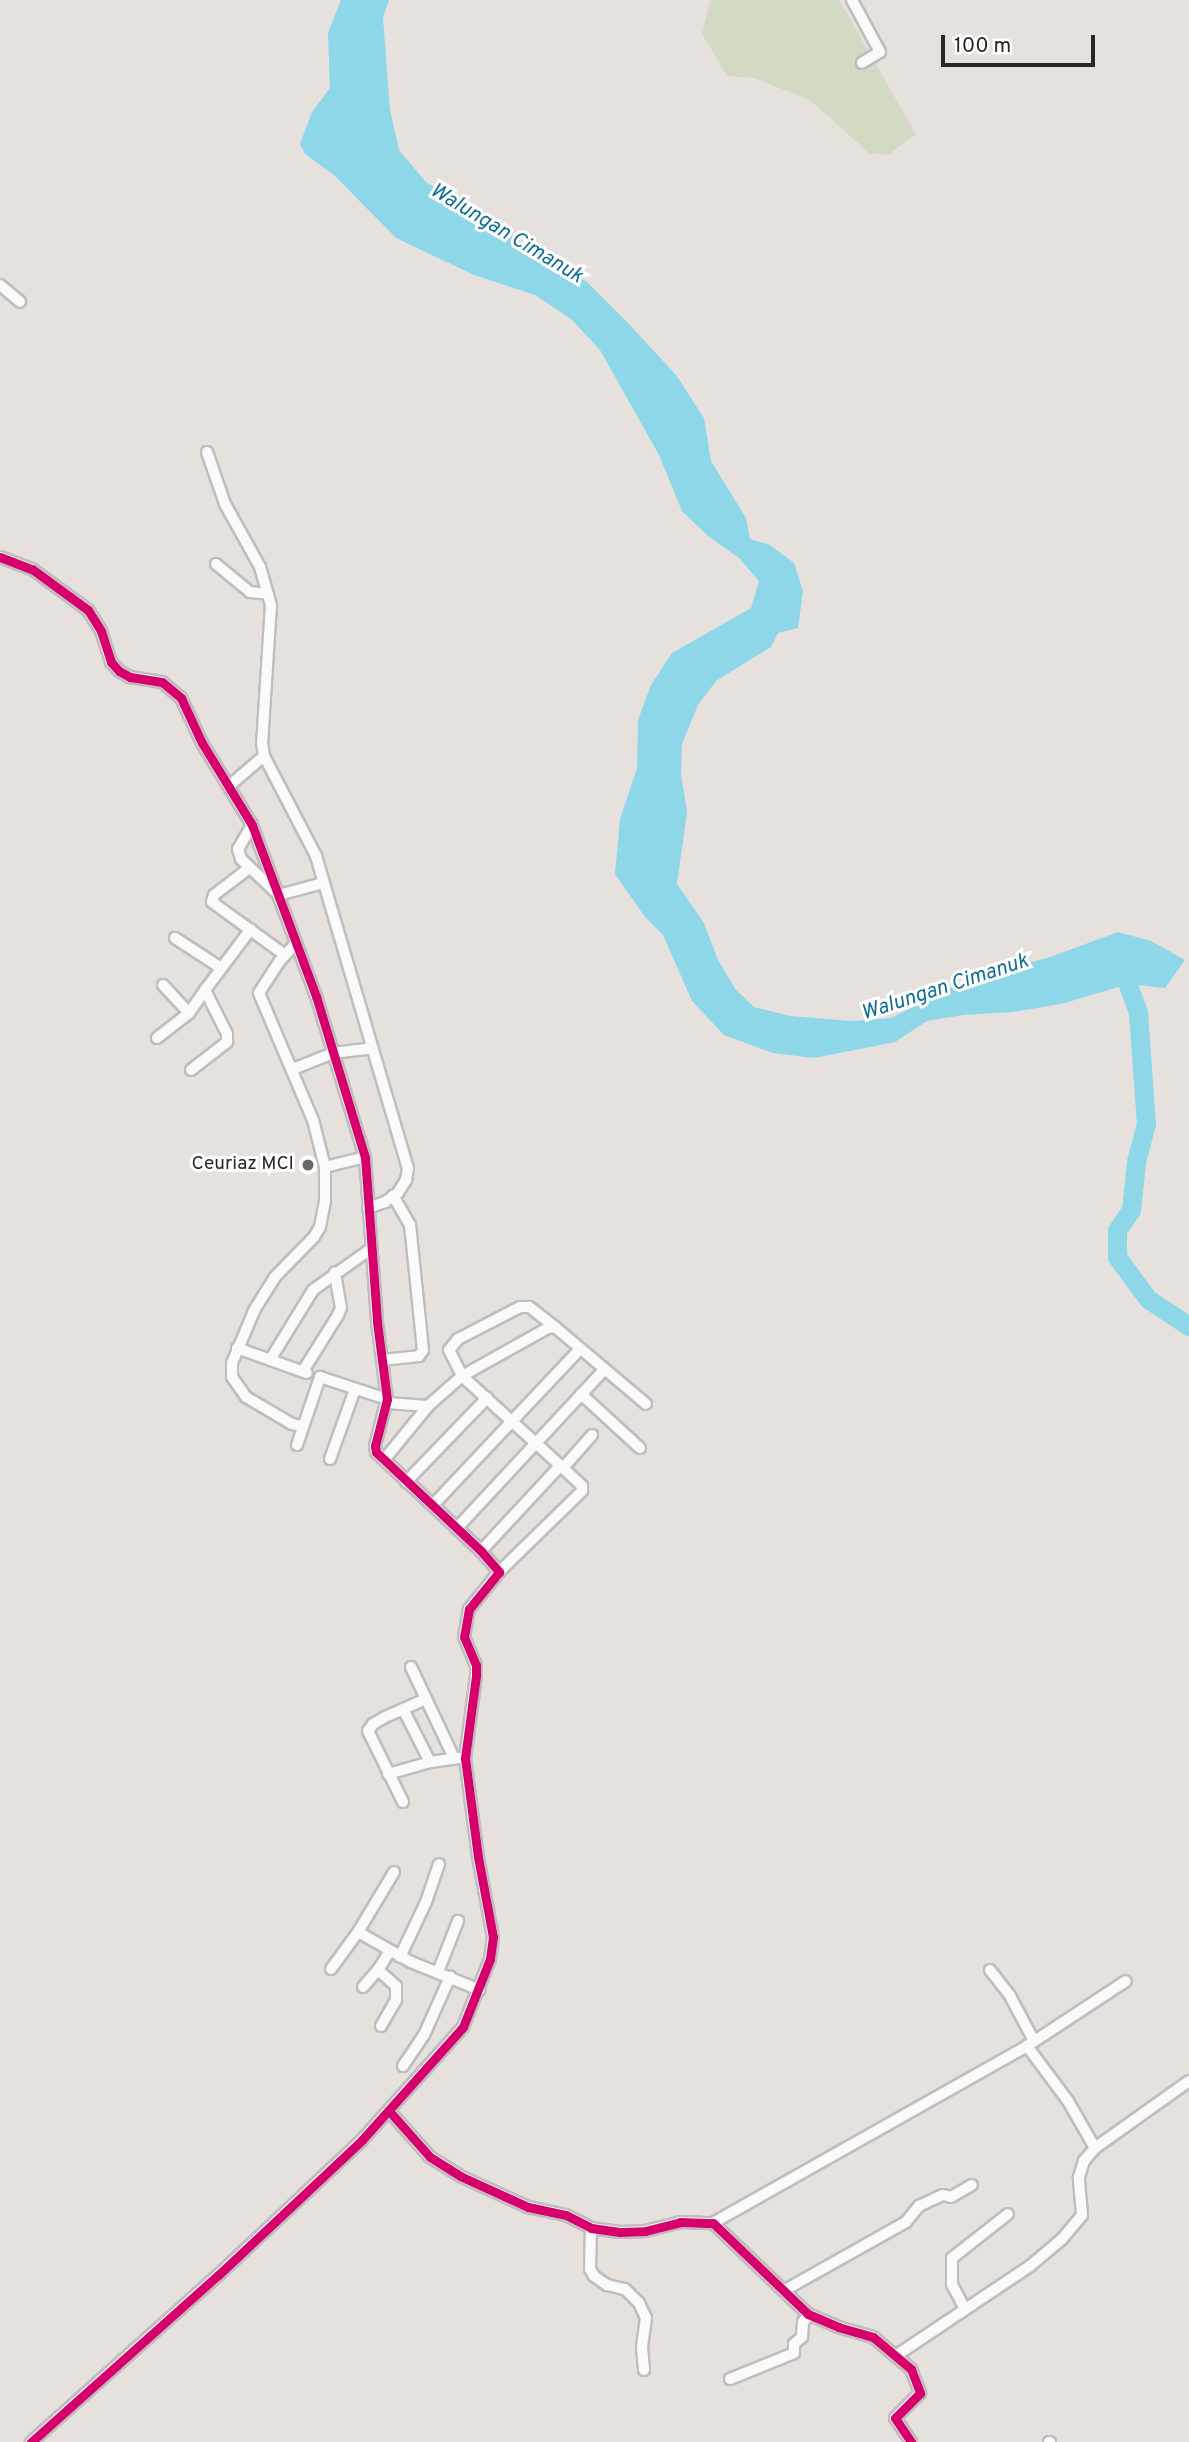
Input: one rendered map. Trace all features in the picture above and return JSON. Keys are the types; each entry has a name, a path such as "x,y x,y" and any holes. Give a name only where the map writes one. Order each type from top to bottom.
{"street":[{"path":"852,0 880,52 862,63"},
{"path":"0,285 20,302"},
{"path":"207,452 225,504 260,567 271,605 271,640 262,743 264,756 316,856 408,1168 406,1180 393,1196 368,1208"},
{"path":"0,557 32,569 88,610 101,631 111,662 119,671 130,677 162,682 181,698 202,743 252,825 296,943 365,1157 387,1401 375,1446 383,1460 481,1551 499,1572"},
{"path":"216,564 250,592 268,594"},
{"path":"229,786 264,756"},
{"path":"252,825 239,849 248,869 279,895"},
{"path":"248,869 214,895 212,902 285,955"},
{"path":"279,895 323,883"},
{"path":"157,1038 189,1013 251,929"},
{"path":"175,938 221,968"},
{"path":"296,943 259,993 313,1120 325,1167 320,1227 314,1237 275,1277 237,1348 232,1363 237,1387 265,1410 292,1424 302,1426"},
{"path":"163,985 189,1013"},
{"path":"191,1070 226,1044 228,1038 205,989"},
{"path":"293,1069 333,1052 372,1048"},
{"path":"325,1167 365,1157"},
{"path":"382,1360 419,1356 423,1350 409,1220 393,1196"},
{"path":"270,1360 304,1300 335,1273 372,1248"},
{"path":"303,1371 341,1308 335,1273"},
{"path":"460,1758 476,1676 476,1665 465,1644 469,1609 499,1572 582,1491 582,1486 462,1376 449,1350 451,1345 513,1309 529,1307 646,1404"},
{"path":"383,1460 428,1406 462,1376 548,1328 555,1327"},
{"path":"237,1348 387,1401 428,1406"},
{"path":"433,1505 580,1349"},
{"path":"457,1528 605,1369"},
{"path":"297,1445 320,1377"},
{"path":"330,1459 355,1390"},
{"path":"581,1394 640,1448"},
{"path":"406,1482 487,1398"},
{"path":"481,1551 592,1435"},
{"path":"31,2442 218,2274 390,2112 463,2027 480,1990 490,1959 493,1937 460,1758 411,1667"},
{"path":"403,1802 368,1731 373,1724 426,1699"},
{"path":"403,1709 430,1762"},
{"path":"388,1774 430,1762 460,1758"},
{"path":"363,1987 395,1954 426,1902 439,1864"},
{"path":"331,1969 358,1932 394,1872"},
{"path":"438,1972 458,1921"},
{"path":"358,1932 395,1954 480,1990"},
{"path":"378,1970 396,1986 396,2000 382,2026"},
{"path":"990,1970 1010,1996 1030,2044 1095,2148"},
{"path":"403,2066 424,2035 450,1977"},
{"path":"390,2112 430,2158 503,2197 528,2207 566,2215 591,2228 620,2232 645,2231 680,2222 713,2223 1030,2044 1125,1981"},
{"path":"897,2355 1030,2266 1075,2225 1082,2215 1079,2177 1084,2161 1095,2148 1189,2081"},
{"path":"785,2290 906,2222 919,2206 943,2196 951,2197 972,2185"},
{"path":"965,2309 952,2285 952,2258 1008,2214"},
{"path":"713,2223 809,2315 838,2328 873,2337 911,2369 920,2393 896,2416 911,2442"},
{"path":"591,2228 590,2269 594,2276 607,2285 625,2289 639,2303 646,2318 642,2347 644,2370"},
{"path":"730,2379 794,2353 794,2344 802,2337 803,2322 809,2315"}],"green space":[{"path":"710,0 839,0 916,134 888,155 869,153 810,100 754,78 727,76 702,34"}],"water":[{"path":"341,0 389,0 383,17 390,110 399,150 426,182 587,282 628,323 676,375 704,418 711,461 746,518 750,539 770,545 794,563 803,591 798,628 778,633 771,647 716,681 698,705 682,744 681,774 687,812 677,884 704,923 718,960 736,990 754,1007 790,1016 852,1021 891,1018 965,981 1053,956 1118,932 1151,941 1185,960 1165,988 1129,984 1061,1004 927,1021 895,1042 814,1058 773,1053 724,1035 692,1001 663,935 645,917 615,874 620,819 637,768 638,720 651,685 672,653 751,608 759,581 739,558 708,536 682,511 659,455 600,350 571,319 535,295 474,275 396,238 335,176 305,154 300,144 312,112 330,88 328,33"}],"waterway":[{"name":"Walungan Cimanuk","path":"1115,967 1122,969 1138,1012 1146,1124 1136,1162 1131,1210 1117,1230 1117,1257 1148,1299 1189,1326"}],"cycle path":[{"path":"0,557 32,569 88,610 101,631 111,662 119,671 130,677 162,682 181,698 202,743 252,825 316,996 365,1157 377,1322 387,1399 375,1446 376,1452 481,1551 499,1572 469,1609 464,1637 476,1665 465,1758 478,1857 493,1937 490,1959 463,2027 362,2140 218,2275 31,2442"},
{"path":"390,2112 430,2157 460,2176 528,2207 566,2215 591,2228 620,2232 645,2231 680,2222 713,2223 808,2314 838,2327 873,2337 911,2369 920,2393 895,2418 911,2442"}],"place":[{"name":"Ceuriaz MCI","path":"308,1165"}]}
